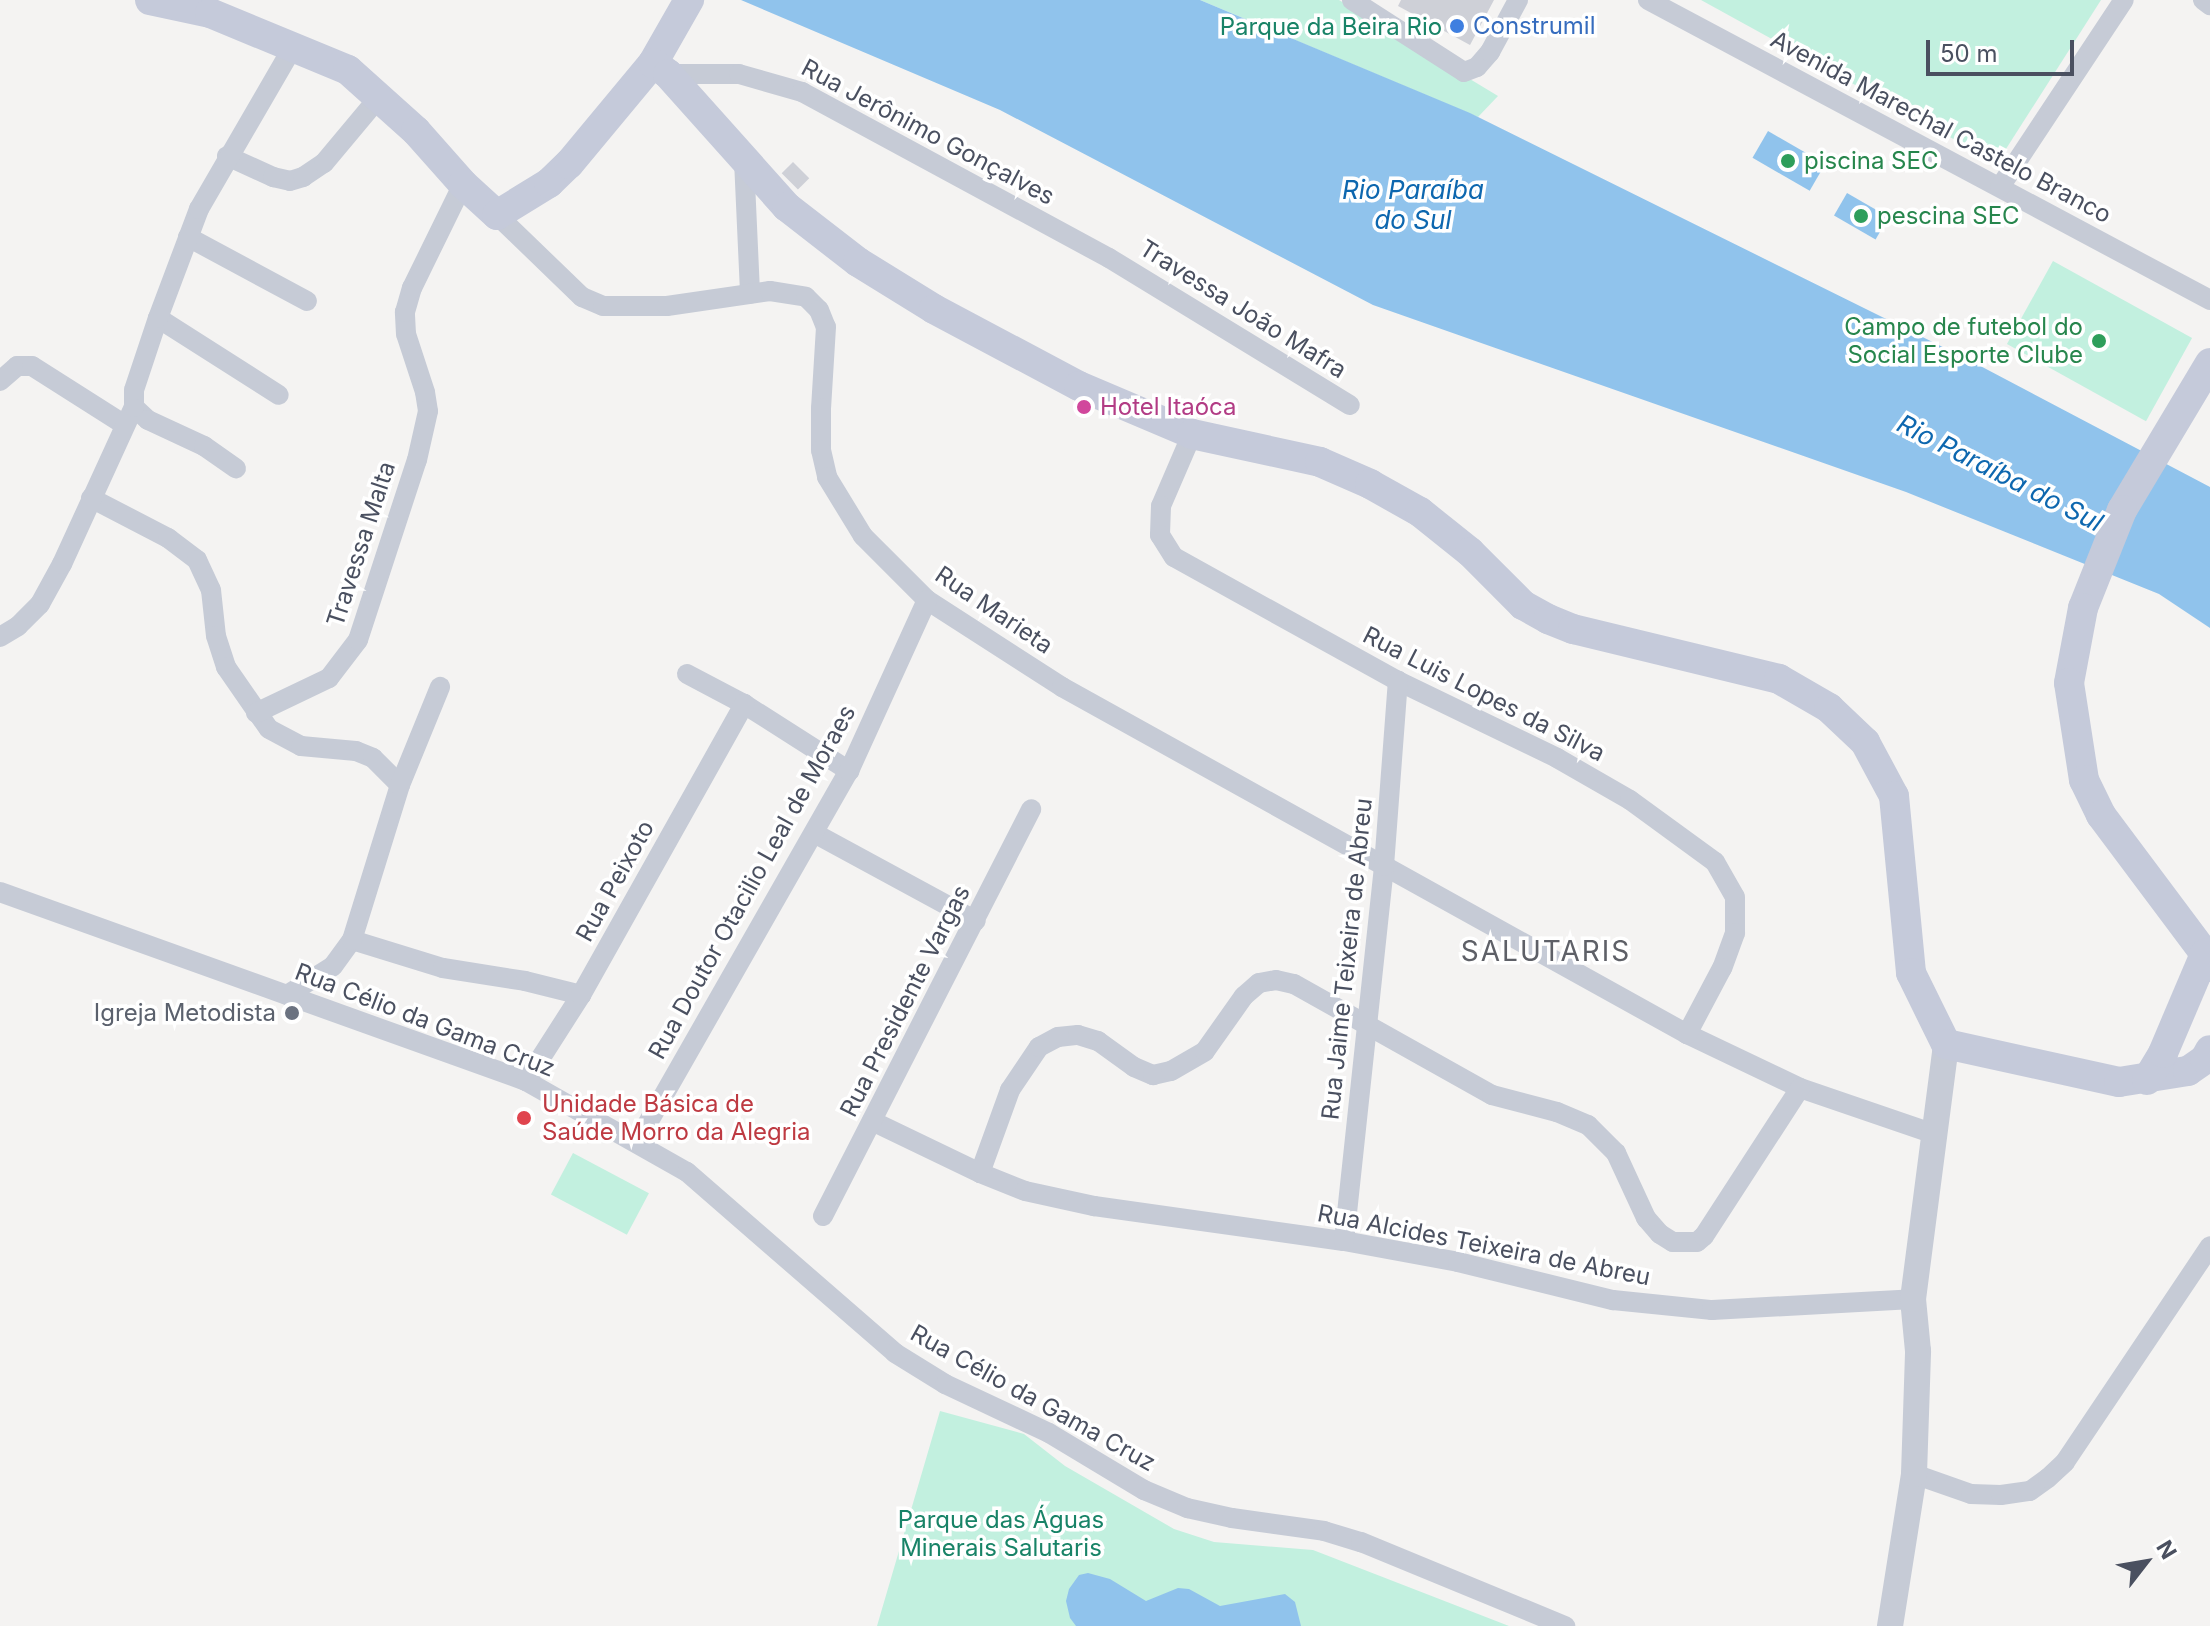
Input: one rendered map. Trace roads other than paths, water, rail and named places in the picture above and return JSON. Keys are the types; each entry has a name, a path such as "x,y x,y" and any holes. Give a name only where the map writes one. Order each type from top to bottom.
{"main road":[{"path":"150,0 210,13 294,45 348,70 416,131 463,184 497,215 549,183 661,68 671,30 689,0"},
{"path":"661,68 808,225 899,289 1079,386 1192,434 1320,462 1370,484 1420,512 1470,552 1523,605 1548,619 1573,629 1779,679 1847,723 1865,742 1894,796 1911,973 1946,1044 2092,1079 2147,1080 2188,1071 2205,1059 2210,1050"},
{"path":"2147,1080 2208,958 2122,846 2084,780 2069,683 2083,608 2122,510 2210,363"}],"street":[{"path":"1352,0 1459,70 1477,67 1490,52 1518,0"},
{"name":"Avenida Marechal Castelo Branco","path":"1648,0 2210,300"},
{"path":"2000,187 2124,0"},
{"path":"2203,0 2210,5"},
{"path":"0,637 18,626 40,604 62,564 129,416 134,390 188,237 227,156 294,45"},
{"name":"Rua Jerônimo Gonçalves","path":"661,68 739,74 802,92 1109,258"},
{"path":"227,156 273,177 290,181 303,177 324,163 380,96"},
{"path":"744,160 750,294"},
{"name":"Travessa Malta","path":"256,713 329,678 358,640 426,421 425,392 406,334 405,312 412,288 463,184"},
{"name":"Rua Marieta","path":"497,215 582,297 603,306 667,306 789,291 806,297 819,310 827,335 821,408 821,450 827,477 863,536 927,600 1075,695 1687,1034 1800,1088 1934,1134"},
{"path":"188,237 307,301"},
{"name":"Travessa João Mafra","path":"1109,258 1350,405"},
{"path":"158,318 279,395"},
{"path":"0,381 17,366 32,366 129,416 148,420 204,446 236,468"},
{"name":"Rua Luis Lopes da Silva","path":"1192,434 1161,506 1160,535 1168,552 1398,681 1557,758 1630,800 1715,862 1735,897 1735,933 1722,968 1687,1034"},
{"path":"91,498 185,548 197,560 211,590 216,636 226,667 256,713 286,741 301,746 356,751 373,758 400,785"},
{"name":"Rua Doutor Otacilio Leal de Moraes","path":"637,1142 849,771 927,600"},
{"path":"687,674 744,704 849,771"},
{"name":"Rua Jaime Teixeira de Abreu","path":"1344,1241 1384,866 1398,681"},
{"path":"287,995 333,966 352,940 400,785 440,687"},
{"name":"Rua Peixoto","path":"526,1081 581,995 744,704"},
{"name":"Rua Presidente Vargas","path":"823,1216 1031,809"},
{"path":"814,833 976,921"},
{"name":"Rua Célio da Gama Cruz","path":"0,892 526,1081 687,1172 729,1205 773,1250 895,1353 945,1384 1049,1433 1144,1490 1187,1508 1232,1518 1324,1531 1361,1542 1565,1626"},
{"path":"352,940 443,968 525,981 581,995"},
{"path":"980,1173 1010,1090 1023,1066 1039,1047 1058,1037 1078,1035 1098,1041 1134,1067 1153,1075 1171,1071 1205,1051 1244,996 1259,983 1276,980 1294,984 1492,1095 1557,1112 1588,1125 1616,1153 1646,1218 1660,1234 1673,1242 1697,1242 1715,1224 1800,1088"},
{"path":"1887,1625 1914,1474 1918,1351 1913,1299 1946,1044"},
{"name":"Rua Alcides Teixeira de Abreu","path":"872,1121 1025,1191 1094,1206 1344,1241 1458,1262 1576,1292 1666,1308 1712,1310 1913,1299"},
{"path":"1914,1474 1971,1494 2001,1495 2030,1491 2048,1478 2065,1462 2210,1246"}],"water":[{"name":"Rio Paraíba do Sul","path":"741,0 1200,0 1470,113 1969,360 2210,487 2210,628 2159,594 1906,492 1373,305 1000,110"},
{"name":"piscina SEC","path":"1768,131 1825,164 1810,191 1752,158"},
{"name":"pescina SEC","path":"1847,193 1889,217 1876,240 1834,216"},
{"path":"1088,1573 1110,1579 1146,1601 1178,1588 1189,1589 1220,1606 1285,1594 1295,1602 1301,1626 1076,1626 1070,1618 1066,1601 1069,1589 1079,1575"}],"place":[{"name":"Construmil","path":"1457,26"},
{"name":"piscina SEC","path":"1788,161"},
{"name":"pescina SEC","path":"1861,216"},
{"name":"Campo de futebol do Social Esporte Clube","path":"2099,341"},
{"name":"Hotel Itaóca","path":"1084,407"},
{"name":"Igreja Metodista","path":"292,1013"},
{"name":"Unidade Básica de Saúde Morro da Alegria","path":"524,1118"}],"district":[{"name":"SALUTARIS","path":"1546,951"}],"park label":[{"name":"Parque da Beira Rio","path":"1331,27"},
{"name":"Parque das Águas Minerais Salutaris","path":"1001,1534"}]}
